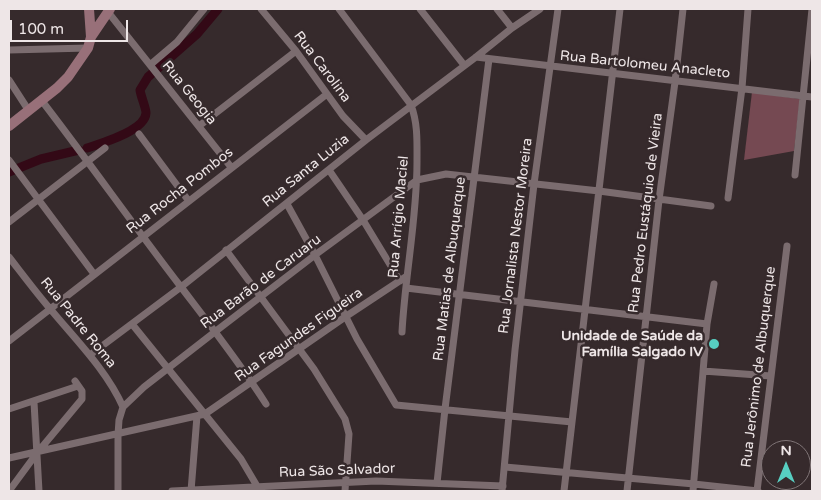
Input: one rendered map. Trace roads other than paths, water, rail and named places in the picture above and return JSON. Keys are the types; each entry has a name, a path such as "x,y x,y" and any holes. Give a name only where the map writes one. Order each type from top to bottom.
{"street":[{"path":"9,126 30,111 68,77 88,48 90,37 89,9"},
{"path":"150,66 177,42 204,9"},
{"name":"Rua Carolina","path":"261,9 296,51 343,116 366,140"},
{"path":"339,9 411,105"},
{"path":"420,9 464,65"},
{"path":"497,9 512,28"},
{"name":"Rua Santa Luzia","path":"90,356 181,287 411,105 540,9"},
{"name":"Rua Jornalista Nestor Moreira","path":"503,489 508,415 534,184 558,9"},
{"path":"564,491 620,9"},
{"name":"Rua Pedro Eustáquio de Vieira","path":"627,491 659,200 683,9"},
{"path":"728,198 742,88 748,9"},
{"path":"795,175 812,9"},
{"path":"90,37 101,23 106,10"},
{"name":"Rua Geogia","path":"106,10 231,167"},
{"path":"9,50 88,48"},
{"path":"199,126 296,51"},
{"name":"Rua Bartolomeu Anacleto","path":"476,57 812,97"},
{"name":"Rua Matias de Albuquerque","path":"438,483 445,409 488,59"},
{"path":"9,80 30,111"},
{"name":"Rua Rocha Pombos","path":"9,341 188,200 327,94"},
{"path":"42,101 216,331 253,382 266,404"},
{"name":"Rua Arrígio Maciel","path":"402,332 417,180 416,118 411,105"},
{"path":"139,134 188,200"},
{"path":"9,222 104,148"},
{"path":"10,162 94,274"},
{"path":"329,170 400,280"},
{"path":"417,180 446,174 711,206"},
{"name":"Rua Barão de Caruaru","path":"123,407 144,387 216,331 417,180"},
{"path":"286,204 315,255 345,317 396,405 572,422"},
{"name":"Rua Jerônimo de Albuquerque","path":"757,491 787,246"},
{"path":"226,250 314,369 345,419 349,434 345,491"},
{"name":"Rua Padre Roma","path":"9,257 90,356 109,381 123,407"},
{"name":"Rua Fagundes Figueira","path":"9,458 205,414 407,276"},
{"path":"693,487 707,324 714,284"},
{"path":"406,288 707,324"},
{"path":"132,324 241,459 253,488"},
{"path":"703,371 771,376"},
{"path":"9,409 34,402 76,383 83,394 80,402 37,453 9,491"},
{"path":"34,402 39,491"},
{"path":"118,491 118,435 119,420 123,407"},
{"path":"191,491 197,416"},
{"path":"505,467 693,487 757,491"},
{"name":"Rua São Salvador","path":"172,491 327,488 346,483 376,481 423,482 462,488 503,489"},
{"path":"422,491 423,482"}],"waterway":[{"path":"87,148 131,131 144,119 146,113 140,90 148,77 197,34 218,9"},
{"path":"9,172 41,159 79,150"}],"place":[{"name":"Unidade de Saúde da Família Salgado IV","path":"714,344"}]}
